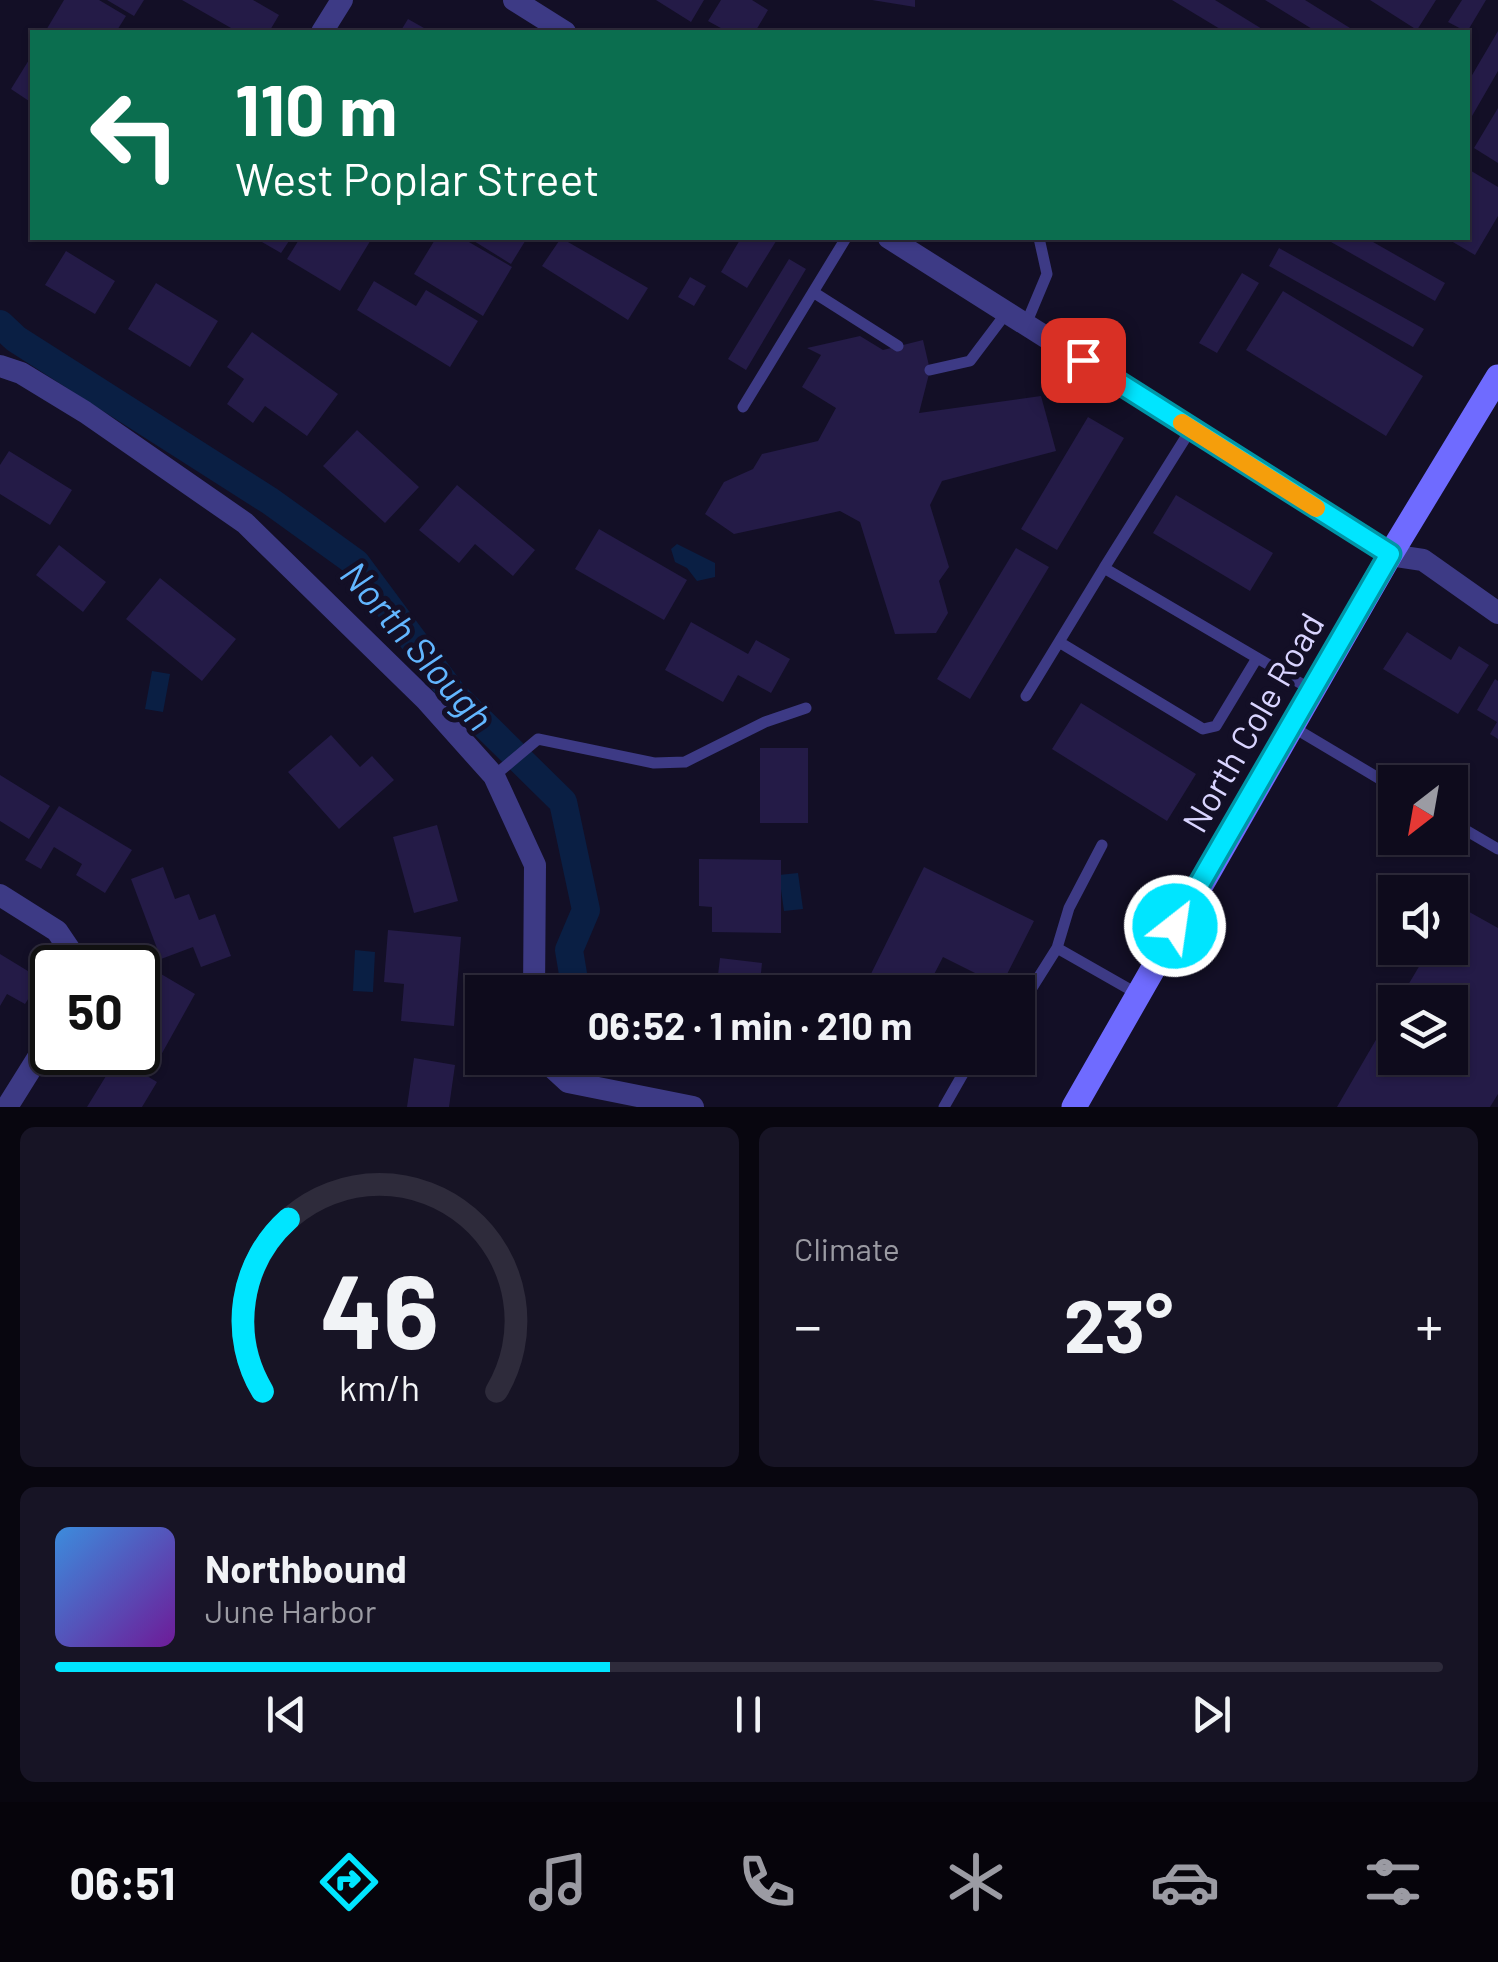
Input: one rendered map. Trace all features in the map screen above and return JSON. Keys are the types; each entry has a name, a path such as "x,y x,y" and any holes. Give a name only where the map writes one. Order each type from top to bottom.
{"main road":[{"name":"North Cole Road","path":"1074,1107 1290,726 1498,377"}],"street":[{"path":"323,30 342,0"},
{"path":"514,0 562,30"},
{"path":"892,240 1390,554 1423,560 1498,613"},
{"path":"0,366 86,412 245,523 426,700 494,776 535,865 534,975"},
{"path":"0,895 57,932 67,945"},
{"path":"8,1107 30,1071"},
{"path":"560,1075 568,1082 693,1107"}],"lane":[{"path":"742,407 845,240"},
{"path":"930,370 970,362 1016,318 1047,274 1039,240"},
{"path":"812,292 898,346"},
{"path":"1026,696 1191,429"},
{"path":"1104,568 1312,690"},
{"path":"1059,642 1203,729 1216,726 1257,658"},
{"path":"494,776 538,739 654,764 686,762 765,722 806,708"},
{"path":"1290,726 1378,778"},
{"path":"1468,832 1498,849"},
{"path":"1035,983 1057,948 1070,908 1102,845"},
{"path":"1057,948 1136,993"},
{"path":"944,1107 962,1075"}],"water":[{"path":"677,544 715,563 715,577 697,581 687,568 675,562 671,549"},
{"path":"152,671 170,674 163,712 145,709"},
{"path":"798,873 803,909 784,911 779,875"},
{"path":"355,950 375,952 373,992 353,991"}],"building":[{"path":"64,0 99,0 126,16 117,30 46,30"},
{"path":"107,0 144,0 134,16"},
{"path":"182,0 253,0 279,15 270,30 234,30"},
{"path":"656,0 704,0 691,22"},
{"path":"721,0 752,0 768,10 756,30 724,30 708,21"},
{"path":"872,0 915,0 915,7"},
{"path":"1172,0 1215,0 1264,30 1222,30"},
{"path":"1265,0 1305,0 1350,28 1314,30"},
{"path":"1370,0 1436,0 1417,30"},
{"path":"1462,0 1486,0 1468,30 1448,22"},
{"path":"408,19 427,30 401,30"},
{"path":"1498,31 1498,71 1470,120 1470,79"},
{"path":"30,58 30,102 11,89"},
{"path":"1498,108 1498,163 1474,148"},
{"path":"1470,170 1498,187 1498,216 1475,255 1449,240 1470,240"},
{"path":"258,240 290,240 281,253"},
{"path":"299,240 371,240 340,291 287,259"},
{"path":"435,240 465,240 512,267 483,316 414,274"},
{"path":"472,240 526,240 511,264"},
{"path":"560,240 564,240 648,288 628,320 542,266"},
{"path":"740,240 777,240 747,288 721,272"},
{"path":"1328,240 1370,240 1445,283 1435,301"},
{"path":"1279,248 1424,329 1413,347 1269,266"},
{"path":"66,251 115,281 95,314 45,285"},
{"path":"789,259 806,269 746,370 728,359"},
{"path":"1242,273 1259,283 1217,353 1199,343"},
{"path":"690,277 706,286 694,306 678,297"},
{"path":"374,281 416,306 426,290 478,321 450,367 357,310"},
{"path":"156,283 218,321 190,367 128,329"},
{"path":"1283,291 1423,376 1386,436 1246,350"},
{"path":"252,332 338,394 307,436 265,406 253,423 227,404 244,379 227,367"},
{"path":"860,336 883,350 923,340 930,370 919,413 1041,396 1056,451 942,481 930,505 949,567 939,581 948,613 936,633 895,634 860,522 840,511 734,534 705,514 724,482 753,469 762,454 818,441 836,408 802,387 821,355 807,348"},
{"path":"1088,417 1124,438 1057,550 1021,529"},
{"path":"357,430 419,487 385,523 323,466"},
{"path":"9,451 72,490 50,525 0,494 0,465"},
{"path":"457,485 535,550 513,576 475,544 459,563 419,530"},
{"path":"1176,495 1273,553 1250,591 1153,533"},
{"path":"599,529 687,580 664,620 575,569"},
{"path":"59,545 106,582 83,612 36,575"},
{"path":"1016,548 1049,567 970,699 937,679"},
{"path":"160,578 236,639 202,681 126,619"},
{"path":"691,622 748,654 756,640 790,659 771,693 738,675 723,702 665,670"},
{"path":"1407,632 1451,660 1459,646 1489,665 1458,714 1383,669"},
{"path":"1495,679 1498,739 1490,734 1497,722 1477,710"},
{"path":"1081,703 1196,774 1167,821 1052,749"},
{"path":"331,735 360,767 372,756 394,780 339,829 288,772"},
{"path":"760,748 808,748 808,823 760,823"},
{"path":"0,775 50,806 29,839 0,821"},
{"path":"59,806 132,850 105,893 76,875 82,864 54,847 41,869 25,860"},
{"path":"437,825 458,901 414,913 393,837"},
{"path":"699,859 781,860 781,933 712,932 712,907 699,906"},
{"path":"163,867 175,899 189,894 199,920 215,914 231,956 201,967 193,947 161,959 160,945 156,945 131,879"},
{"path":"924,867 1034,921 1007,975 979,975 943,957 934,975 870,975"},
{"path":"1468,911 1498,928 1498,1094 1490,1107 1337,1107 1378,1036 1378,1075 1468,1075 1468,985 1408,985 1420,965 1468,965"},
{"path":"388,930 461,937 454,1026 401,1021 404,984 384,982"},
{"path":"0,954 30,972 30,996 25,1004 7,994 0,1006"},
{"path":"720,958 762,963 761,975 718,975"},
{"path":"160,976 195,994 160,1057"},
{"path":"414,1058 455,1065 449,1107 407,1107"},
{"path":"107,1075 145,1075 157,1082 142,1107 87,1107"}],"waterway":[{"name":"North Slough","path":"0,324 16,339 270,501 356,563 453,694 563,802 586,910 569,950 573,975"}],"slow traffic":[{"path":"1182,423 1316,508"}],"route":[{"path":"1083,360 1390,554 1175,926"}]}
